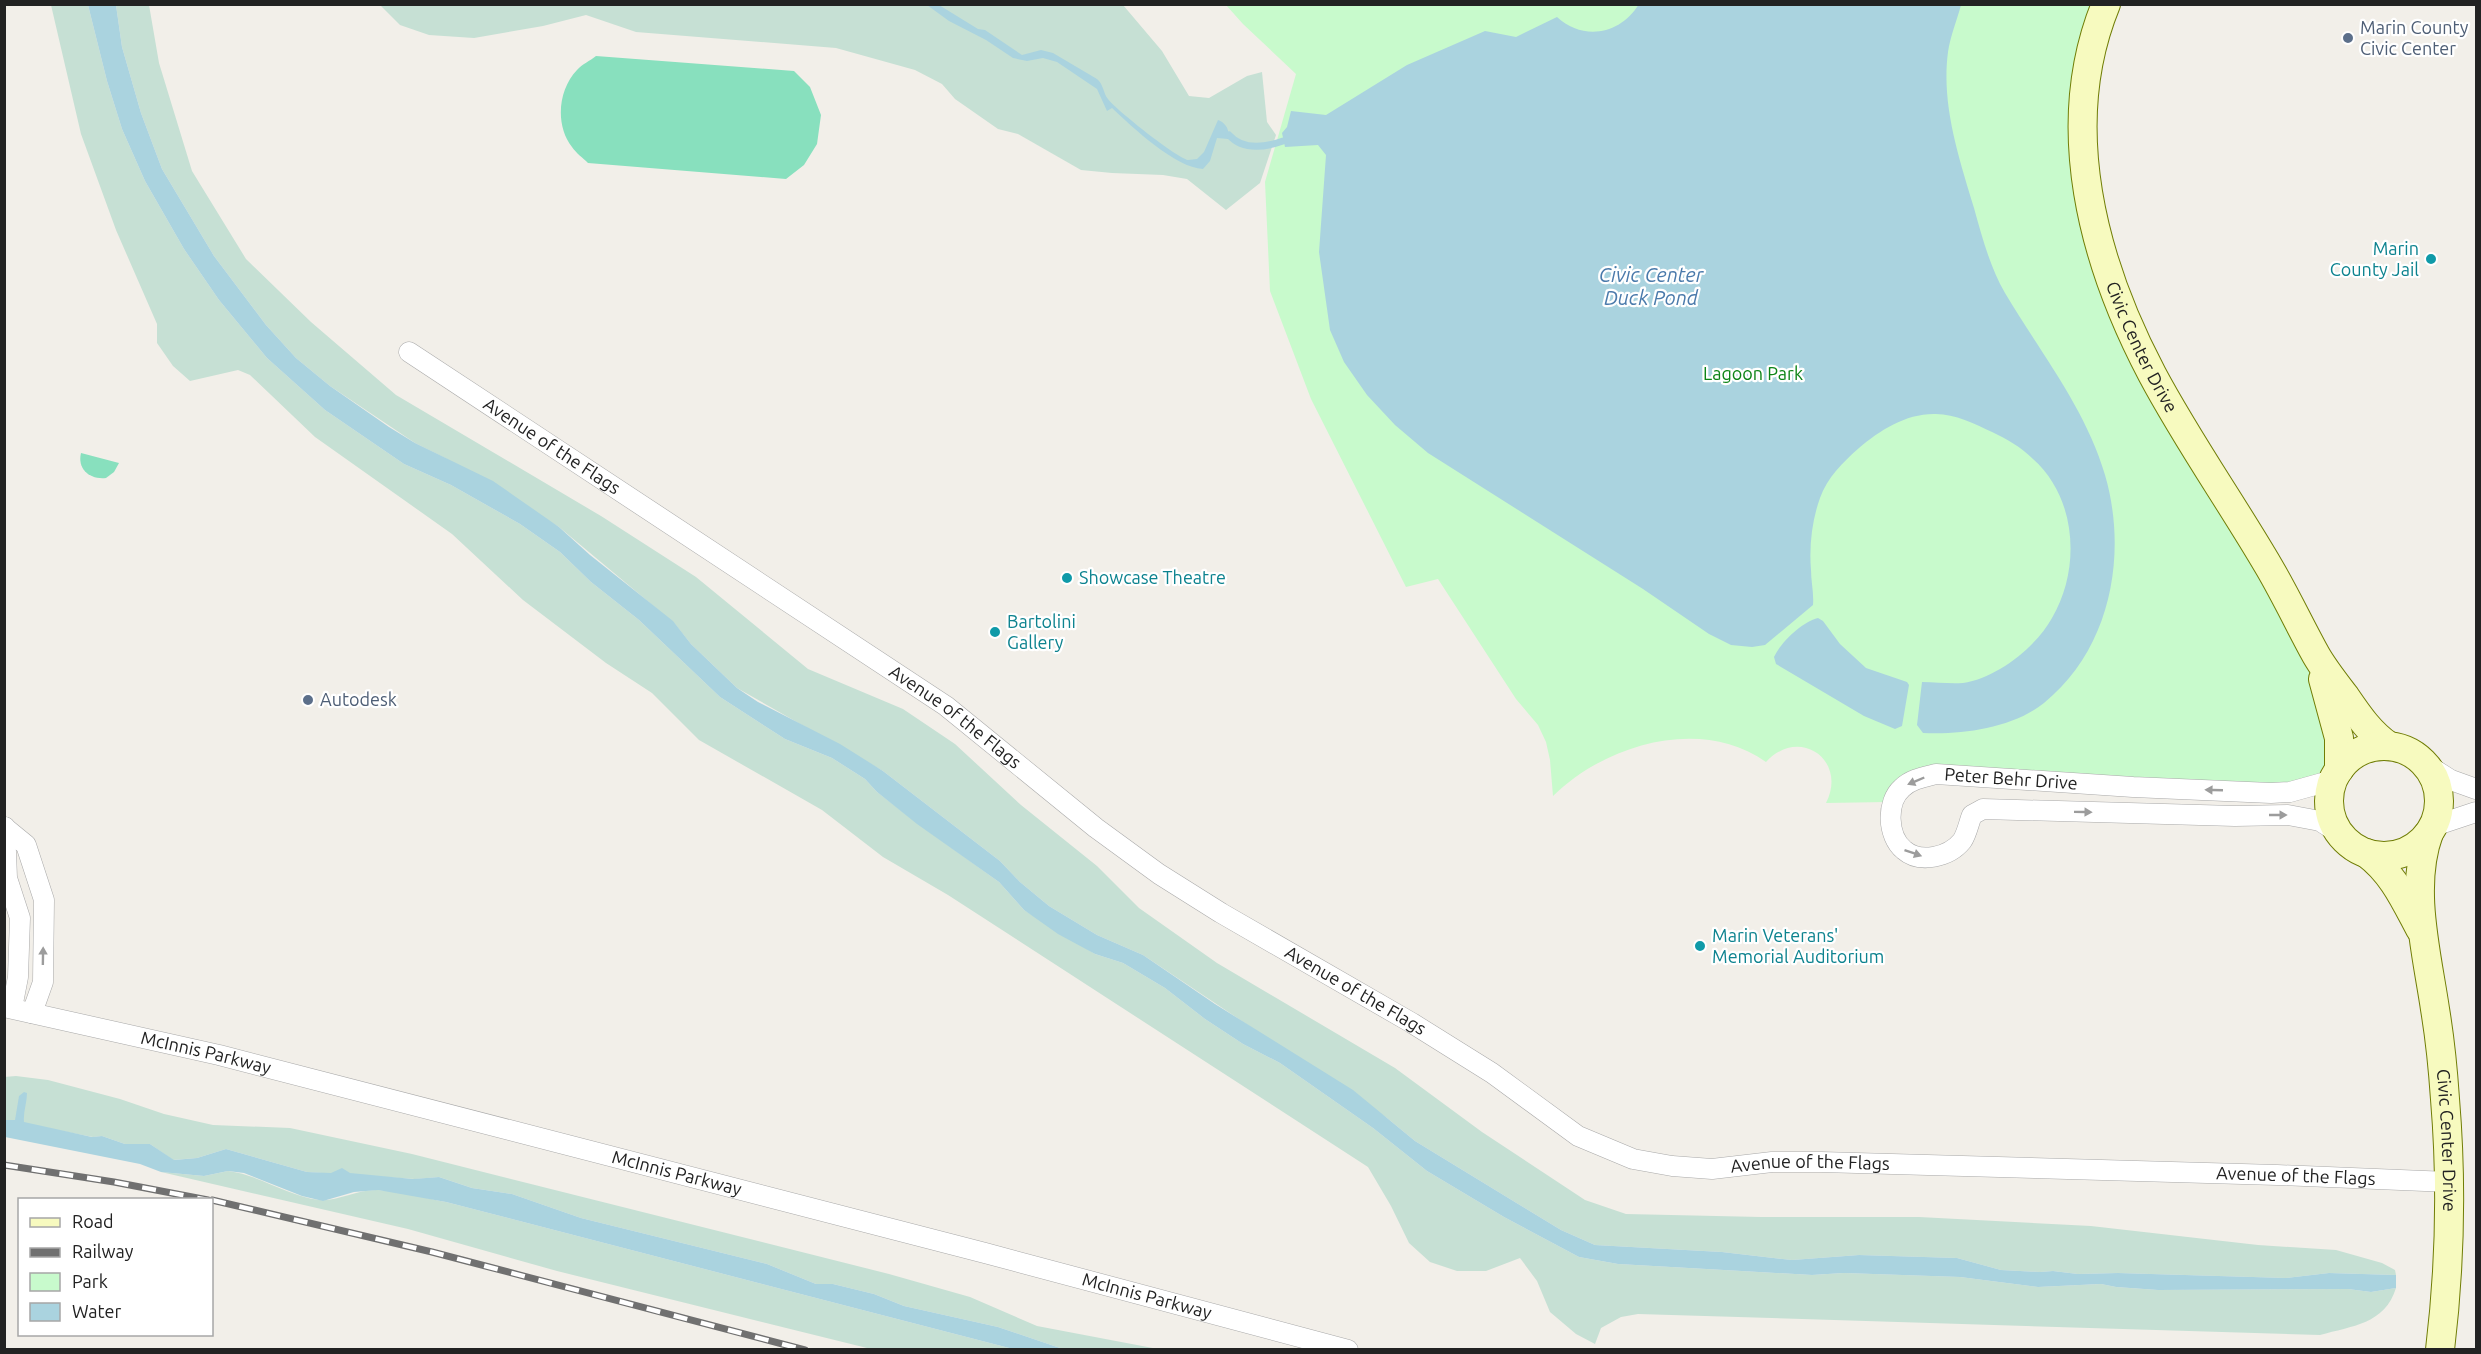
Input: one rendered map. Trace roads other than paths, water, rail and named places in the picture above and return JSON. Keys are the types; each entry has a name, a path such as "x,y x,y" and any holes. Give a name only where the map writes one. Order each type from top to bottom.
{"street":[{"name":"Civic Center Drive","path":"2106,4 2089,54 2082,105 2081,133 2088,191 2110,274 2134,337 2152,374 2187,434 2264,558 2317,657 2366,726 2390,746"},
{"name":"Avenue of the Flags","path":"409,352 946,705 1081,816 1159,874 1221,913 1379,1002 1492,1073 1560,1125 1615,1152 1652,1163 1702,1168 1772,1162 1821,1162 2449,1182"},
{"name":"Civic Center Drive","path":"2317,657 2339,738 2341,759 2336,775"},
{"path":"2476,789 2451,780 2412,753 2390,746 2367,749 2356,754 2336,775 2330,791 2330,814 2340,834 2356,849 2378,856 2402,854 2412,849 2431,830 2476,812"},
{"path":"2421,760 2429,769 2438,789 2438,812 2431,830"},
{"name":"Peter Behr Drive","path":"2336,775 2290,792 2271,793 2133,787 1936,774 1916,779 1900,789 1892,805 1891,827 1903,850 1912,855 1928,858 1947,852 1962,840 1972,815 1983,809 2235,816 2288,814 2320,821 2340,834"},
{"path":"4,827 7,878 20,918 18,977 8,1008"},
{"path":"4,827 26,845 44,900 43,982 32,1013"},
{"name":"Civic Center Drive","path":"2431,830 2424,846 2421,870 2422,934 2441,1053 2449,1182 2447,1282 2440,1350"},
{"name":"Civic Center Drive","path":"2366,853 2377,861 2393,879 2422,934"},
{"name":"McInnis Parkway","path":"8,1008 219,1055 985,1253 1347,1350"}],"water":[{"name":"Civic Center Duck Pond","path":"1639,4 1961,5 1948,52 1947,92 1957,151 1983,241 2005,293 2061,381 2086,427 2105,475 2112,505 2115,536 2113,568 2108,598 2099,628 2085,656 2067,681 2032,712 2002,724 1954,733 1923,733 1917,725 1922,682 1963,683 1989,675 2002,668 2036,640 2052,618 2061,599 2067,578 2070,535 2059,493 2048,475 2033,459 2008,440 1958,418 1943,414 1925,414 1895,424 1867,441 1836,471 1820,498 1811,542 1813,605 1765,645 1752,647 1731,645 1709,634 1643,589 1428,453 1395,425 1367,395 1344,362 1330,330 1319,252 1326,155 1318,145 1285,147 1282,133 1287,127 1291,111 1326,115 1407,65 1485,31 1516,37 1557,17 1567,25 1578,29 1589,32 1601,31 1622,22"},
{"path":"88,5 116,5 122,47 141,113 162,169 214,256 266,325 296,358 330,386 389,427 415,443 493,481 559,527 590,555 673,621 691,644 737,688 758,702 840,744 883,771 1000,861 1020,882 1049,906 1097,935 1143,955 1215,1004 1353,1090 1415,1141 1561,1230 1595,1245 1722,1252 1792,1260 1859,1255 1957,1258 2001,1270 2078,1274 2286,1278 2329,1273 2396,1275 2396,1288 2371,1292 2348,1289 2158,1290 2101,1284 2038,1287 1960,1277 1844,1273 1812,1275 1618,1264 1579,1257 1504,1217 1427,1171 1373,1128 1280,1063 1243,1044 1205,1019 1165,988 1123,963 1095,954 1058,934 1024,910 999,882 917,824 877,792 865,779 832,758 785,739 720,697 639,620 591,582 560,552 520,524 451,485 404,464 325,410 267,358 219,300 184,249 145,181 122,129"},
{"path":"927,5 939,5 978,29 985,30 1022,55 1041,50 1053,53 1097,79 1113,105 1147,133 1188,160 1197,159 1204,152 1218,120 1227,127 1228,139 1217,138 1210,161 1203,169 1180,162 1155,145 1112,108 1107,111 1097,89 1057,62 1043,58 1027,61 1013,58 986,40 949,21"},
{"path":"1818,618 1823,621 1840,644 1866,668 1907,682 1909,685 1902,726 1895,729 1864,716 1776,664 1774,657 1787,639 1799,628"},
{"path":"24,1092 27,1093 24,1122 92,1137 102,1136 125,1144 150,1144 174,1160 197,1158 226,1149 307,1172 331,1173 342,1168 350,1173 413,1179 439,1177 472,1188 512,1194 581,1218 767,1264 816,1284 833,1284 874,1294 904,1306 998,1327 1063,1349 1013,1349 446,1202 378,1190 354,1192 323,1201 302,1196 244,1173 228,1171 204,1176 161,1172 140,1164 5,1137 5,1120 15,1120 19,1096"}],"waterway":[{"path":"1229,135 1248,146 1262,146 1283,141"}],"railway":[{"path":"4,1165 198,1198"},
{"path":"213,1200 432,1252 805,1350"}],"place":[{"name":"Marin County Civic Center","path":"2348,38"},
{"name":"Marin County Jail","path":"2431,259"},
{"name":"Showcase Theatre","path":"1067,578"},
{"name":"Bartolini Gallery","path":"995,632"},
{"name":"Autodesk","path":"308,700"},
{"name":"Marin Veterans' Memorial Auditorium","path":"1700,946"}],"park label":[{"name":"Lagoon Park","path":"1753,374"}]}
